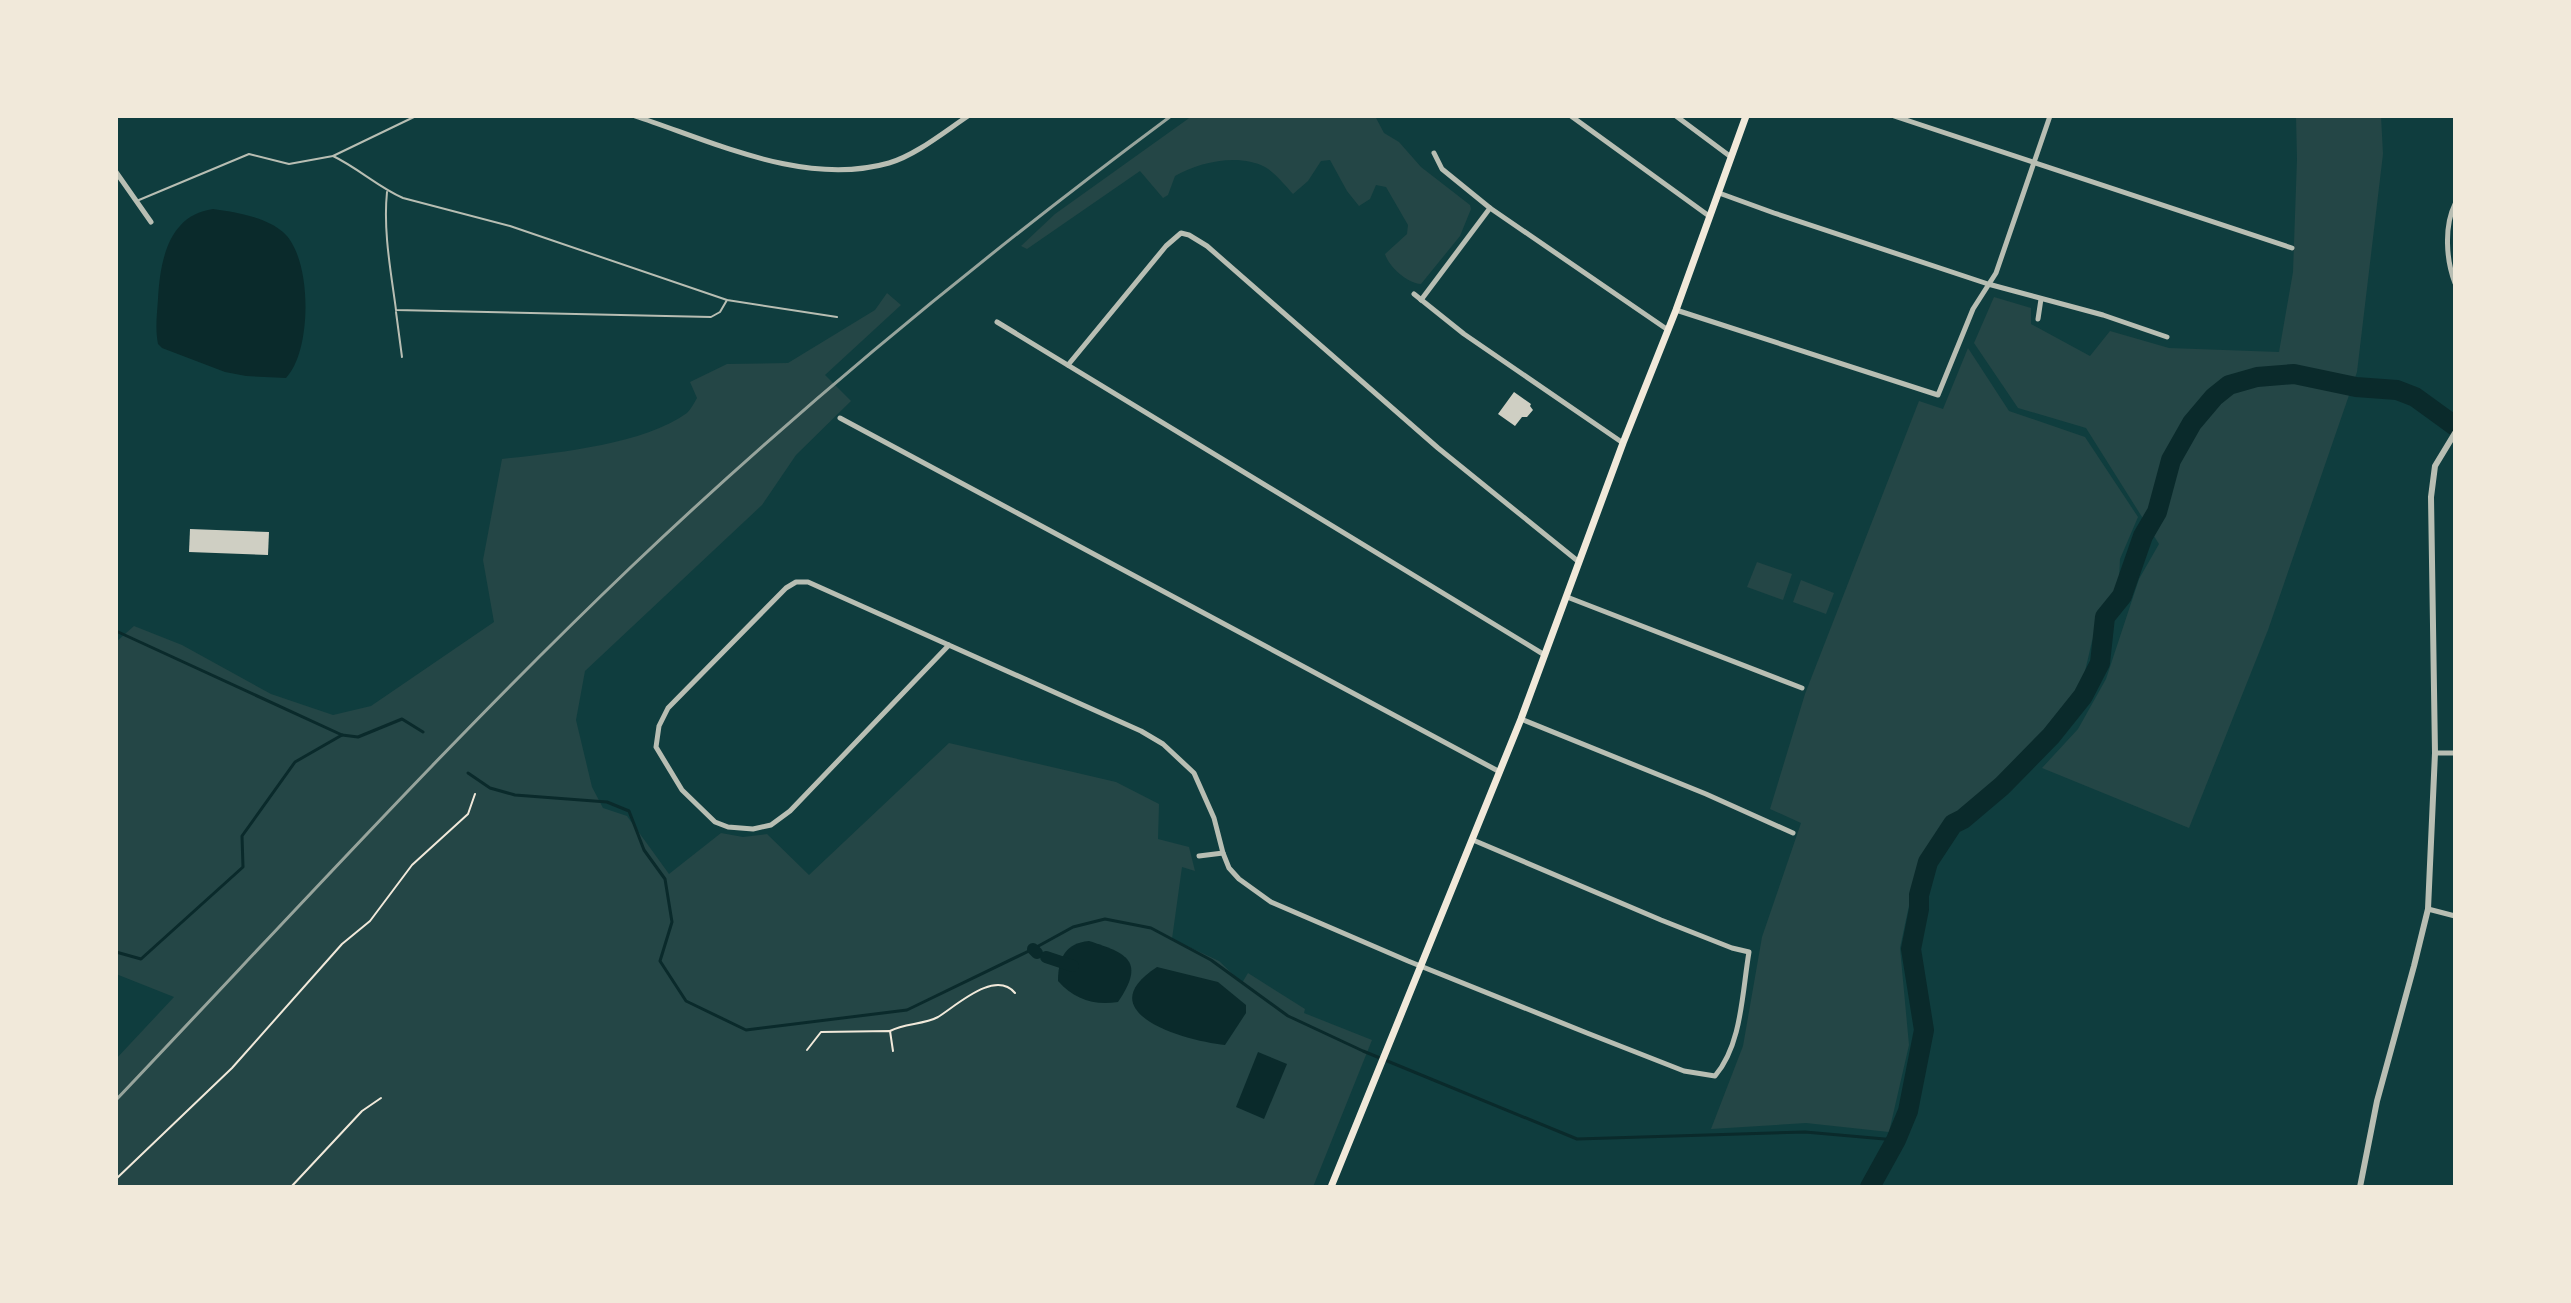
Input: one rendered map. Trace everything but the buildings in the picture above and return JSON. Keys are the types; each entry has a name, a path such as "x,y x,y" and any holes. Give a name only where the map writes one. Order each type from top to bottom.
{"main road":[{"path":"1332,1187 1521,719 1746,116"}],"street":[{"path":"635,116 780,164 831,170 858,170 892,162 963,117"},
{"path":"1571,116 1710,217"},
{"path":"1676,116 1731,157"},
{"path":"1894,116 2292,248"},
{"path":"1676,310 1938,395 1973,309 2004,250 2050,116"},
{"path":"1434,153 1442,169 1490,208 1668,330"},
{"path":"116,172 151,222"},
{"path":"1719,193 1988,284 2103,315 2167,337"},
{"path":"2455,204 2448,235 2450,266 2455,283"},
{"path":"1421,300 1490,208"},
{"path":"1068,365 1166,246 1181,233 1194,237 1272,301 1438,448 1579,562"},
{"path":"1414,294 1464,334 1623,443"},
{"path":"2038,319 2041,299"},
{"path":"997,322 1543,654"},
{"path":"840,418 1500,772"},
{"path":"2360,1187 2377,1101 2428,909 2435,753 2431,497 2435,466 2455,433"},
{"path":"949,645 790,811 771,825 741,829 715,822 682,790 656,747 659,726 668,708 786,588 796,582 808,582 949,645 1141,731 1163,744 1194,773 1214,818 1229,868 1271,902 1601,1039 1705,1076 1715,1076 1726,1063 1732,1048 1749,952 1661,920 1473,840"},
{"path":"1567,597 1802,688"},
{"path":"1521,719 1793,833"},
{"path":"2435,753 2455,753"},
{"path":"1199,856 1223,853"},
{"path":"2428,909 2455,916"}],"lane":[{"path":"138,200 249,154 289,164 333,156 416,116"},
{"path":"333,156 351,164 387,191 403,198 510,226 727,300 837,317"},
{"path":"387,191 386,207 402,357"},
{"path":"396,310 711,317 720,312 727,300"}],"path":[{"path":"116,1179 232,1068 342,944 370,921 412,865 468,814 475,794"},
{"path":"807,1050 817,1033 890,1031 937,1017 979,990 1004,985 1010,986 1015,993"},
{"path":"890,1031 893,1051"},
{"path":"291,1187 362,1111 381,1098"}],"shaded area":[{"path":"1192,116 1375,116 1384,133 1399,142 1421,167 1470,205 1471,209 1460,236 1421,284 1399,274 1385,254 1407,234 1408,225 1386,187 1376,185 1370,199 1359,206 1330,160 1321,161 1308,181 1293,194 1265,167 1243,161 1207,163 1185,171 1175,176 1168,195 1163,198 1140,171 1027,249 1021,246 1055,214"},
{"path":"2296,116 2381,116 2383,154 2357,372 2268,630 2189,828 2042,768 2078,729 2106,679 2139,579 2159,544 2086,428 2018,408 1974,343 1994,297 2031,308 2031,324 2090,356 2110,331 2169,348 2279,352 2293,272"},
{"path":"213,209 268,222 283,232 293,245 300,262 306,305 301,348 286,378 225,372 158,344 159,285 169,242 186,220"},
{"path":"887,293 901,305 825,375 851,401 796,455 762,505 585,671 576,720 592,787 603,808 627,816 669,874 721,833 743,837 767,834 809,875 949,743 1116,782 1159,804 1158,839 1189,847 1195,871 1182,867 1172,939 1219,961 1242,983 1248,973 1305,1009 1304,1013 1372,1040 1313,1187 116,1187 116,1059 174,997 116,974 116,642 134,626 182,645 271,694 333,715 371,706 494,622 483,560 502,459 598,446 669,424 687,413 697,398 690,382 727,364 788,363 875,310"},
{"path":"1968,348 2009,411 2085,437 2138,517 2120,559 2119,579 2111,604 2092,641 2080,693 2008,771 1944,822 1918,863 1900,948 1909,1045 1889,1132 1806,1123 1711,1129 1743,1046 1762,937 1801,823 1770,809 1805,694 1919,401 1943,409"},
{"path":"1757,562 1792,574 1783,600 1747,587"},
{"path":"1801,580 1834,593 1826,614 1793,602"},
{"path":"1089,941 1114,950 1128,961 1131,977 1118,1002 1085,1000 1058,981 1064,954 1074,945"},
{"path":"1157,967 1218,982 1246,1005 1246,1013 1225,1045 1168,1031 1137,1011 1132,998 1138,983"},
{"path":"1258,1052 1287,1064 1264,1119 1236,1107"}],"waterway":[{"path":"1870,1187 1908,1111 1924,1030 1911,949 1919,895 1928,862 1953,824 2002,786 2051,736 2083,696 2100,663 2105,617 2122,596 2143,536 2157,512 2171,460 2192,423 2229,385 2257,377 2294,374 2356,387 2397,390 2415,397 2455,426"},
{"path":"116,631 342,735 358,737 402,719 423,732"},
{"path":"116,952 141,959 243,867 242,836 295,762 342,735"},
{"path":"468,773 490,788 515,795 607,802 629,811 644,850 665,879 672,922 660,961 686,1001 746,1030 907,1010 1073,927 1105,919 1151,928 1211,960 1288,1016 1363,1051 1577,1139 1805,1132 1896,1140"},
{"path":"1033,949 1037,953"},
{"path":"1046,957 1073,966"}],"railway":[{"path":"116,1100 499,697 695,507 894,333 1171,116"}]}
